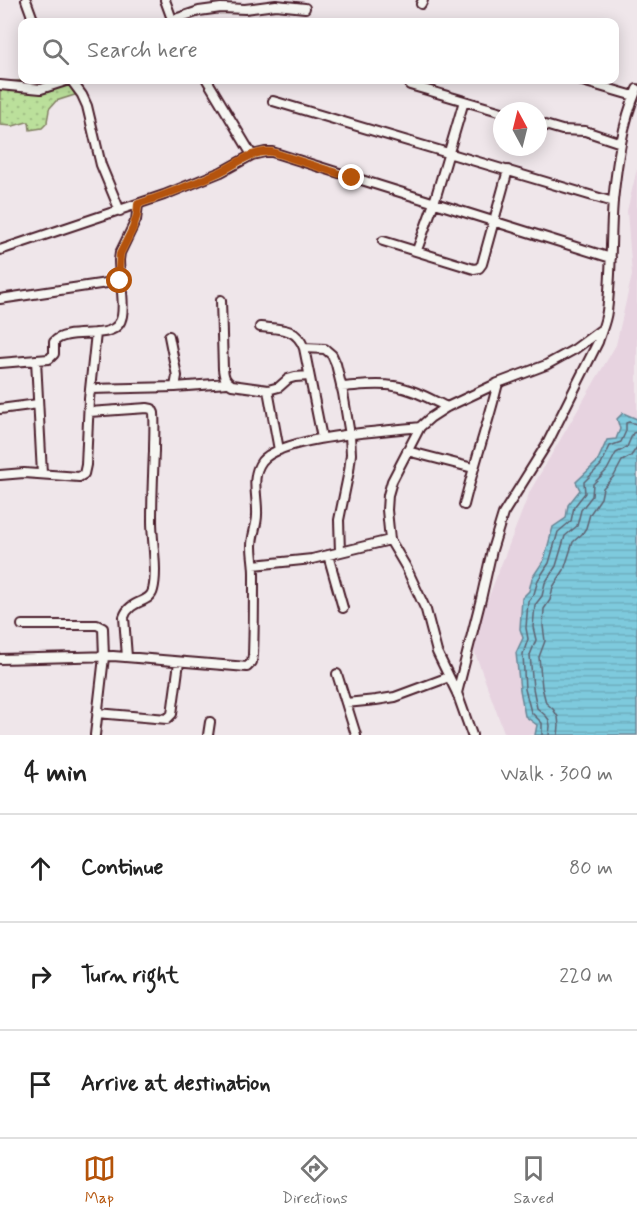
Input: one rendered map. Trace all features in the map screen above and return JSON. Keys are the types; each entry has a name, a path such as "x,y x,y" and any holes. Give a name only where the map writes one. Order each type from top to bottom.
{"street":[{"path":"26,0 33,18"},
{"path":"165,0 172,18"},
{"path":"182,18 233,4 245,9 274,5 304,8"},
{"path":"0,85 41,90 58,84"},
{"path":"73,84 87,106 101,165 120,210"},
{"path":"209,84 252,155"},
{"path":"457,693 503,514 548,442 598,342 607,313 613,202 621,143 636,92 598,84"},
{"path":"410,85 493,109"},
{"path":"273,101 613,202"},
{"path":"417,250 464,101"},
{"path":"547,126 562,130 585,131 621,143"},
{"path":"0,250 138,204 221,172 252,155 272,152 611,258"},
{"path":"383,241 474,269 479,268 508,170"},
{"path":"0,363 52,357 54,342 59,337 113,330 118,326 122,319 123,307 120,254 133,228 138,204"},
{"path":"0,299 120,281"},
{"path":"221,300 223,369 227,383"},
{"path":"260,327 285,330 301,340 322,438"},
{"path":"472,735 457,693 437,652 426,610 406,567 390,540 387,520 388,495 392,481 420,427 430,418 447,407 498,383 546,365 575,350 602,328"},
{"path":"0,475 24,473 79,477 84,474 96,333"},
{"path":"169,336 177,376 175,387"},
{"path":"304,348 325,350 332,355 336,364 350,435 349,471 339,520 340,552"},
{"path":"36,360 42,474"},
{"path":"90,389 227,383 268,390 279,387 288,379 309,376"},
{"path":"464,505 498,383"},
{"path":"341,387 394,386 413,391 447,407"},
{"path":"268,390 279,450"},
{"path":"0,409 38,404"},
{"path":"89,412 147,408 152,409 154,413 152,522 155,580 153,594 128,608 124,617 127,657"},
{"path":"0,659 127,657 243,667 250,665 253,655 253,538 257,523 255,484 261,462 279,450 322,438 420,427"},
{"path":"407,451 473,468"},
{"path":"254,565 312,559 390,540"},
{"path":"328,555 343,608"},
{"path":"22,625 101,626 104,628 104,657 95,735"},
{"path":"97,713 167,719 172,714 179,662"},
{"path":"337,674 356,735"},
{"path":"346,703 395,697 449,676"},
{"path":"208,735 210,722"}],"shaded area":[{"path":"637,169 637,735 505,735 471,642 530,491 616,345 632,275 627,211"}],"green space":[{"path":"18,81 18,84 78,84 81,93 56,101 49,109 47,123 42,128 30,130 29,122 13,126 0,125 0,83"}],"water":[{"path":"623,413 637,419 637,735 535,735 537,725 525,716 516,653 523,638 520,629 522,598 529,591 532,578 544,560 553,527 566,518 568,505 580,490 576,482 597,462 607,440 616,439 620,429 617,419"}],"route":[{"path":"120,281 120,254 133,228 138,204 221,172 252,155 265,152 272,152 352,178"}]}
